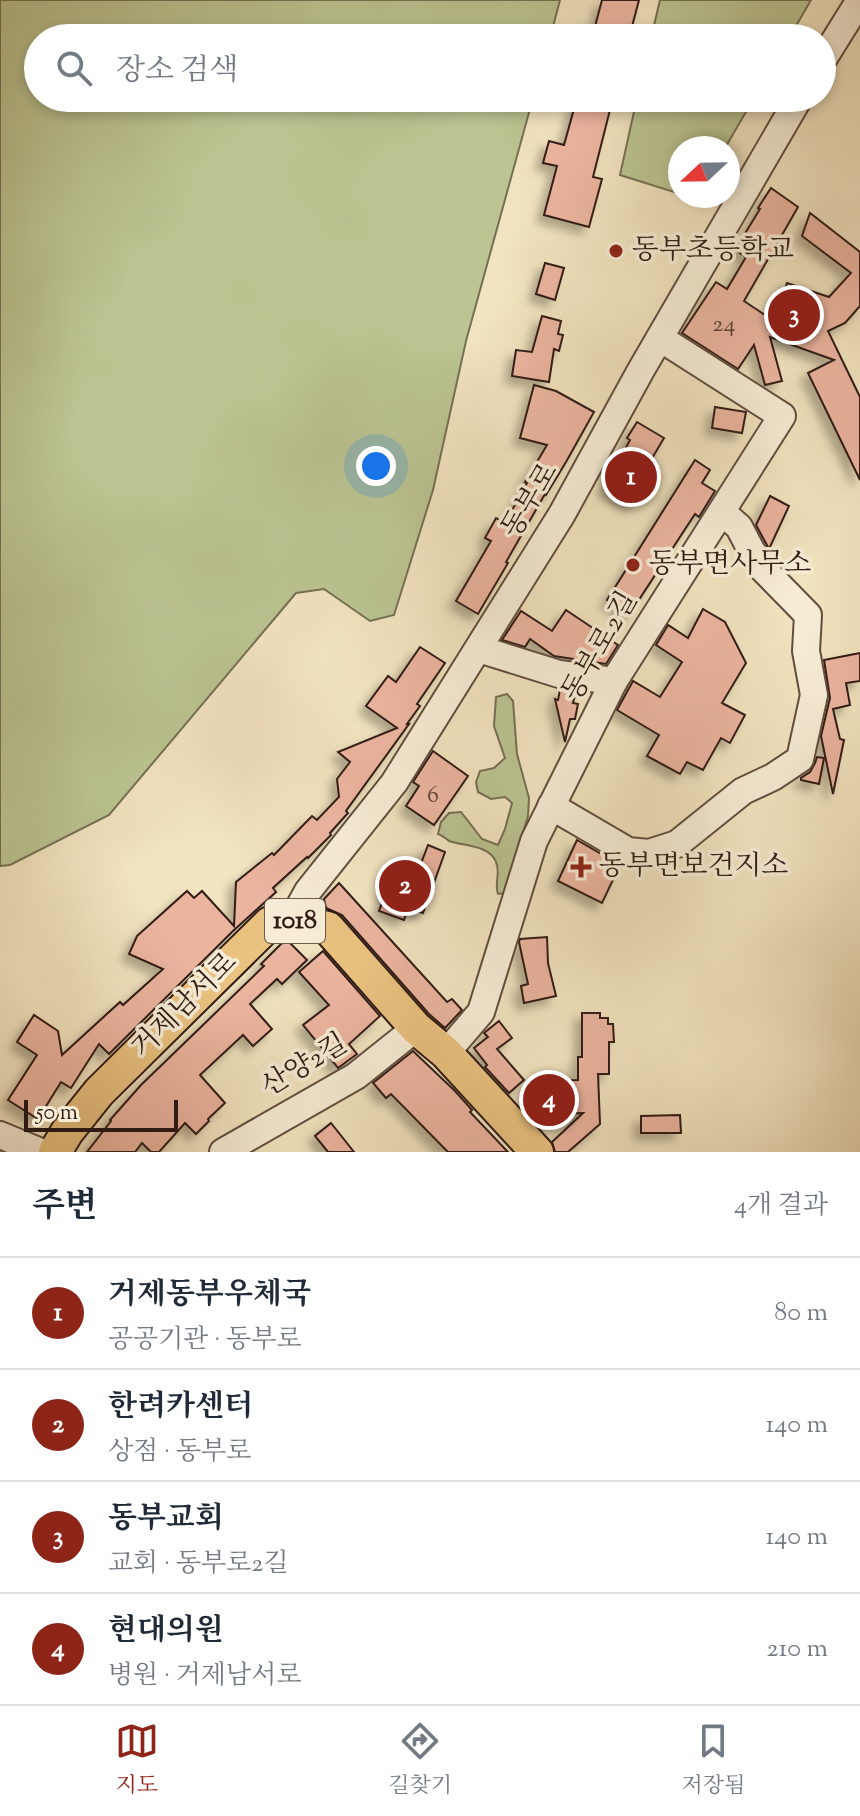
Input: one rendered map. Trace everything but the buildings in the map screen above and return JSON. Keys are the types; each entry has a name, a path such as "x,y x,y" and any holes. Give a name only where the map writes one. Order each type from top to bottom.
{"main road":[{"name":"1018","path":"292,920 328,928 416,1028 446,1053 537,1152"},
{"name":"거제남서로","path":"55,1152 99,1092 270,923 292,920"}],"street":[{"path":"836,39 860,0"},
{"name":"동부로","path":"292,920 308,891 394,783 479,649 568,504 791,112"},
{"name":"동부로2길","path":"446,1053 481,1012 534,841 614,681 782,416 660,338"},
{"path":"551,806 628,851 649,853 677,844 743,791 773,777 800,759 814,695 806,651 808,615 763,569 739,527 722,512"},
{"path":"479,649 559,674 614,681"},
{"name":"산양2길","path":"223,1152 356,1076 416,1028"},
{"path":"0,1135 41,1152"}],"green space":[{"path":"0,0 560,0 554,24 24,24 24,112 529,112 466,341 433,490 394,615 370,621 324,589 296,593 109,815 10,865 0,866"},
{"path":"660,0 811,0 797,24 654,24"},
{"path":"634,112 746,112 732,136 668,136 668,190 620,175"},
{"path":"507,694 513,701 517,754 529,798 528,816 505,893 498,894 497,866 493,856 482,849 449,841 438,834 441,822 449,813 461,812 482,839 498,845 512,803 505,797 491,799 478,792 476,782 480,771 494,768 505,758 494,726 496,697"}],"place":[{"name":"동부초등학교","path":"616,251"},
{"name":"동부교회","path":"794,315"},
{"name":"거제동부우체국","path":"631,477"},
{"name":"동부면사무소","path":"633,565"},
{"name":"동부면보건지소","path":"581,867"},
{"name":"한려카센터","path":"405,886"},
{"name":"현대의원","path":"549,1100"}]}
